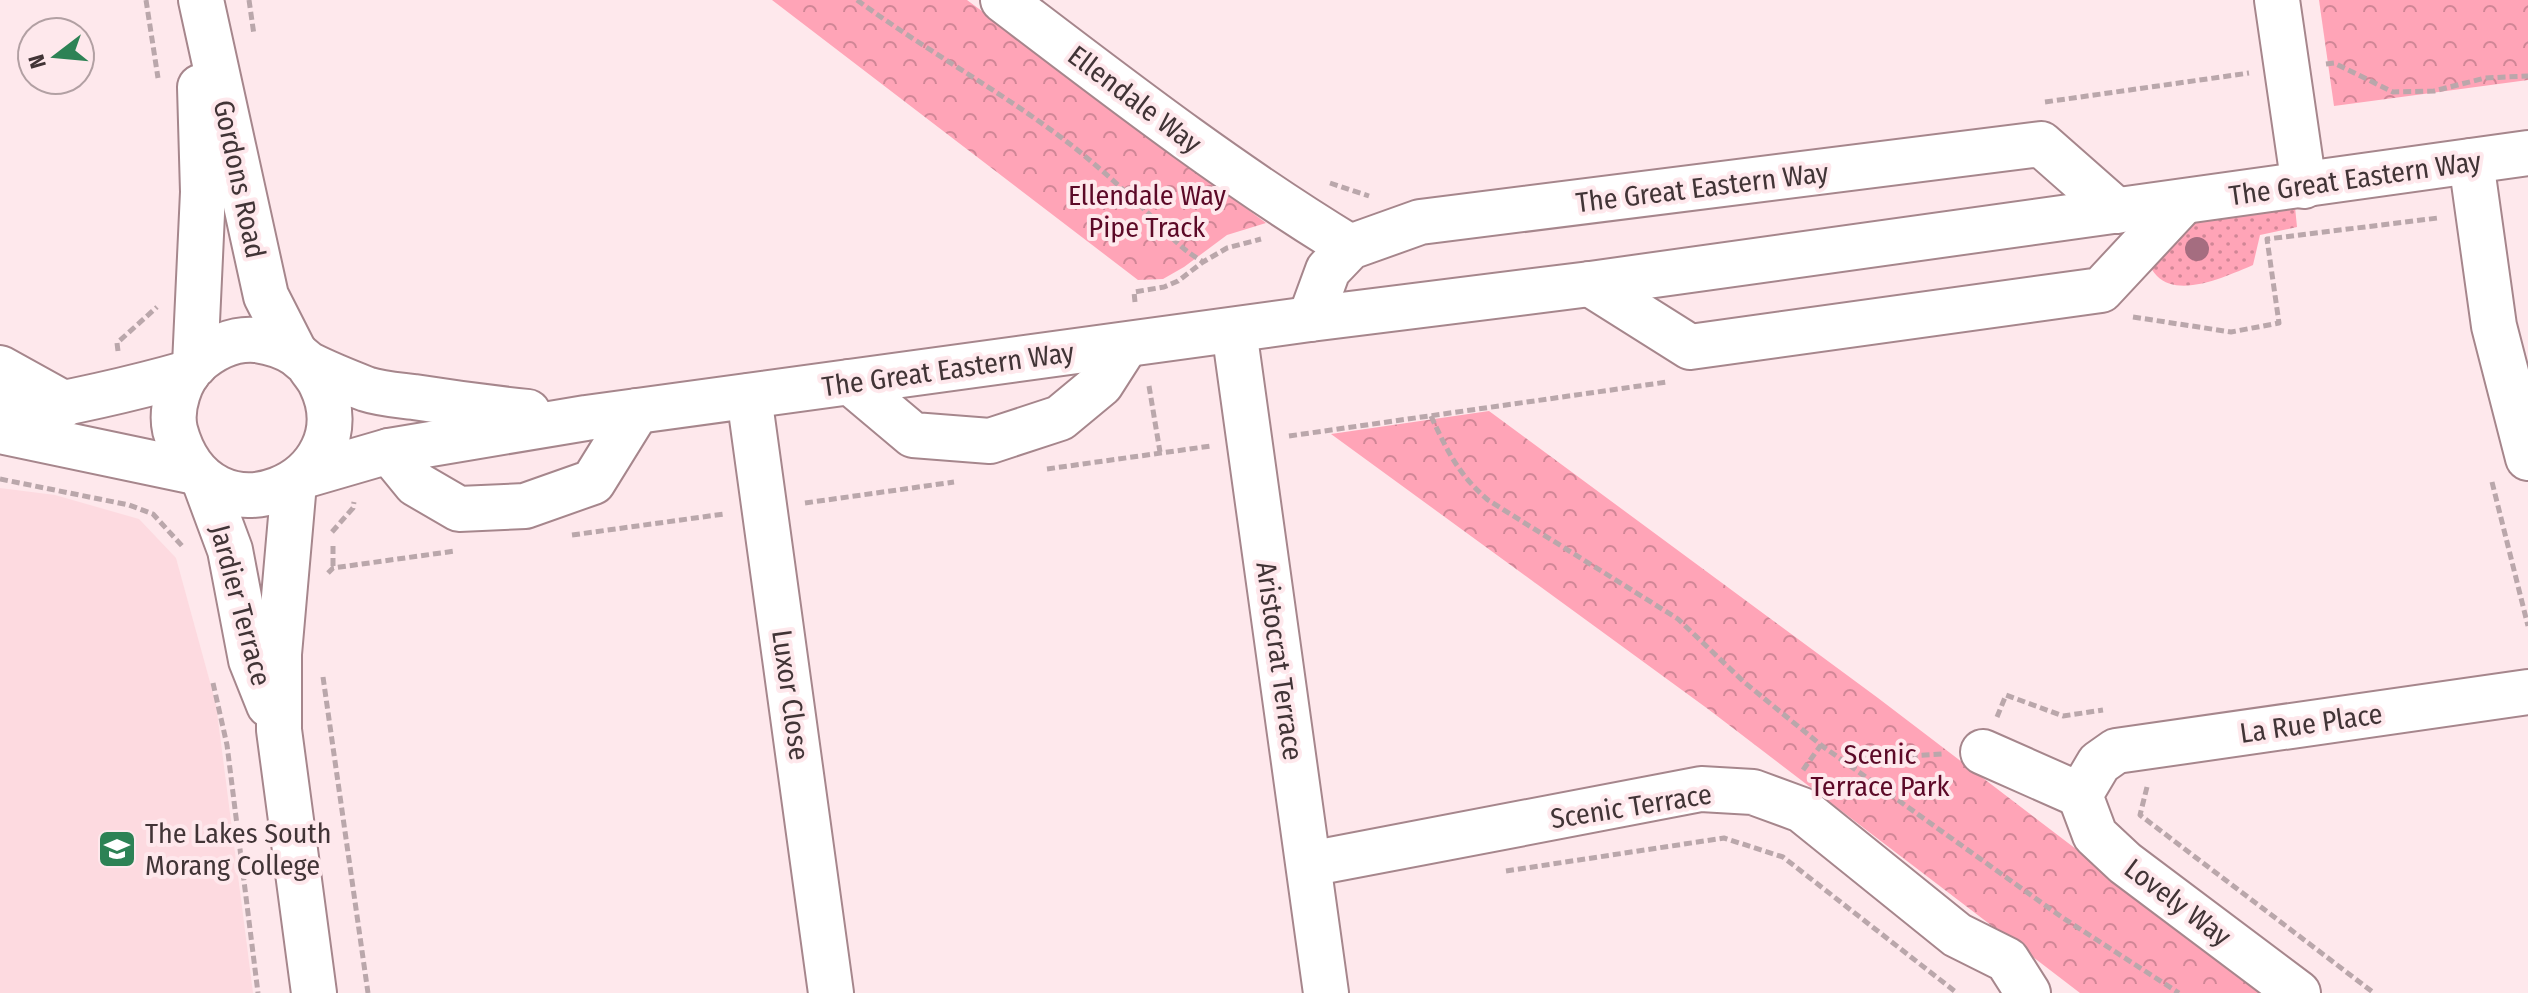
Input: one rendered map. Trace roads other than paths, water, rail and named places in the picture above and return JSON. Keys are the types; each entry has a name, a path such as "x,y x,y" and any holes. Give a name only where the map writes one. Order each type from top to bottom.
{"street":[{"name":"Gordons Road","path":"199,0 266,296 301,359"},
{"name":"Gordons Road","path":"191,369 203,192 199,0"},
{"name":"Ellendale Way","path":"1003,0 1173,129 1286,208 1350,247"},
{"path":"2277,0 2304,186"},
{"name":"The Great Eastern Way","path":"1350,247 1420,222 2041,144 2117,211"},
{"name":"The Great Eastern Way","path":"299,479 375,455 586,418 1590,284 2528,153"},
{"path":"2471,161 2494,326 2528,458"},
{"path":"1590,284 1690,347 2101,290 2183,202"},
{"path":"1310,319 1328,270 1350,247"},
{"name":"Aristocrat Terrace","path":"1234,330 1326,993"},
{"path":"0,431 128,456 200,476 225,492 249,496 272,493 299,479 319,456 328,433 328,409 322,385 301,359 275,343 254,340 232,342 211,350 191,369 176,397 174,423 180,449 200,476"},
{"path":"850,382 913,435 990,441 1060,418 1101,384 1126,345"},
{"name":"The Great Eastern Way","path":"301,359 369,390 465,406 586,418"},
{"path":"0,368 65,404"},
{"path":"0,415 123,391 191,369"},
{"name":"Luxor Close","path":"749,396 831,993"},
{"path":"375,455 459,509 525,506 593,482 637,411"},
{"name":"Jardier Terrace","path":"200,476 230,550 251,660 279,730"},
{"name":"Jardier Terrace","path":"299,479 279,654 279,730 314,993"},
{"name":"La Rue Place","path":"2089,779 2116,751 2528,692"},
{"path":"1983,752 2089,779"},
{"name":"Lovely Way","path":"2089,779 2095,835 2125,863 2298,993"},
{"name":"Scenic Terrace","path":"1309,864 1701,789 1753,792 1802,810 1957,935 2000,993"},
{"name":"Scenic Terrace","path":"1957,935 2007,960 2028,993"}],"place":[{"name":"The Lakes South Morang College","path":"117,849"}],"park label":[{"name":"Ellendale Way Pipe Track","path":"1147,211"},
{"name":"Scenic Terrace Park","path":"1880,770"}]}
